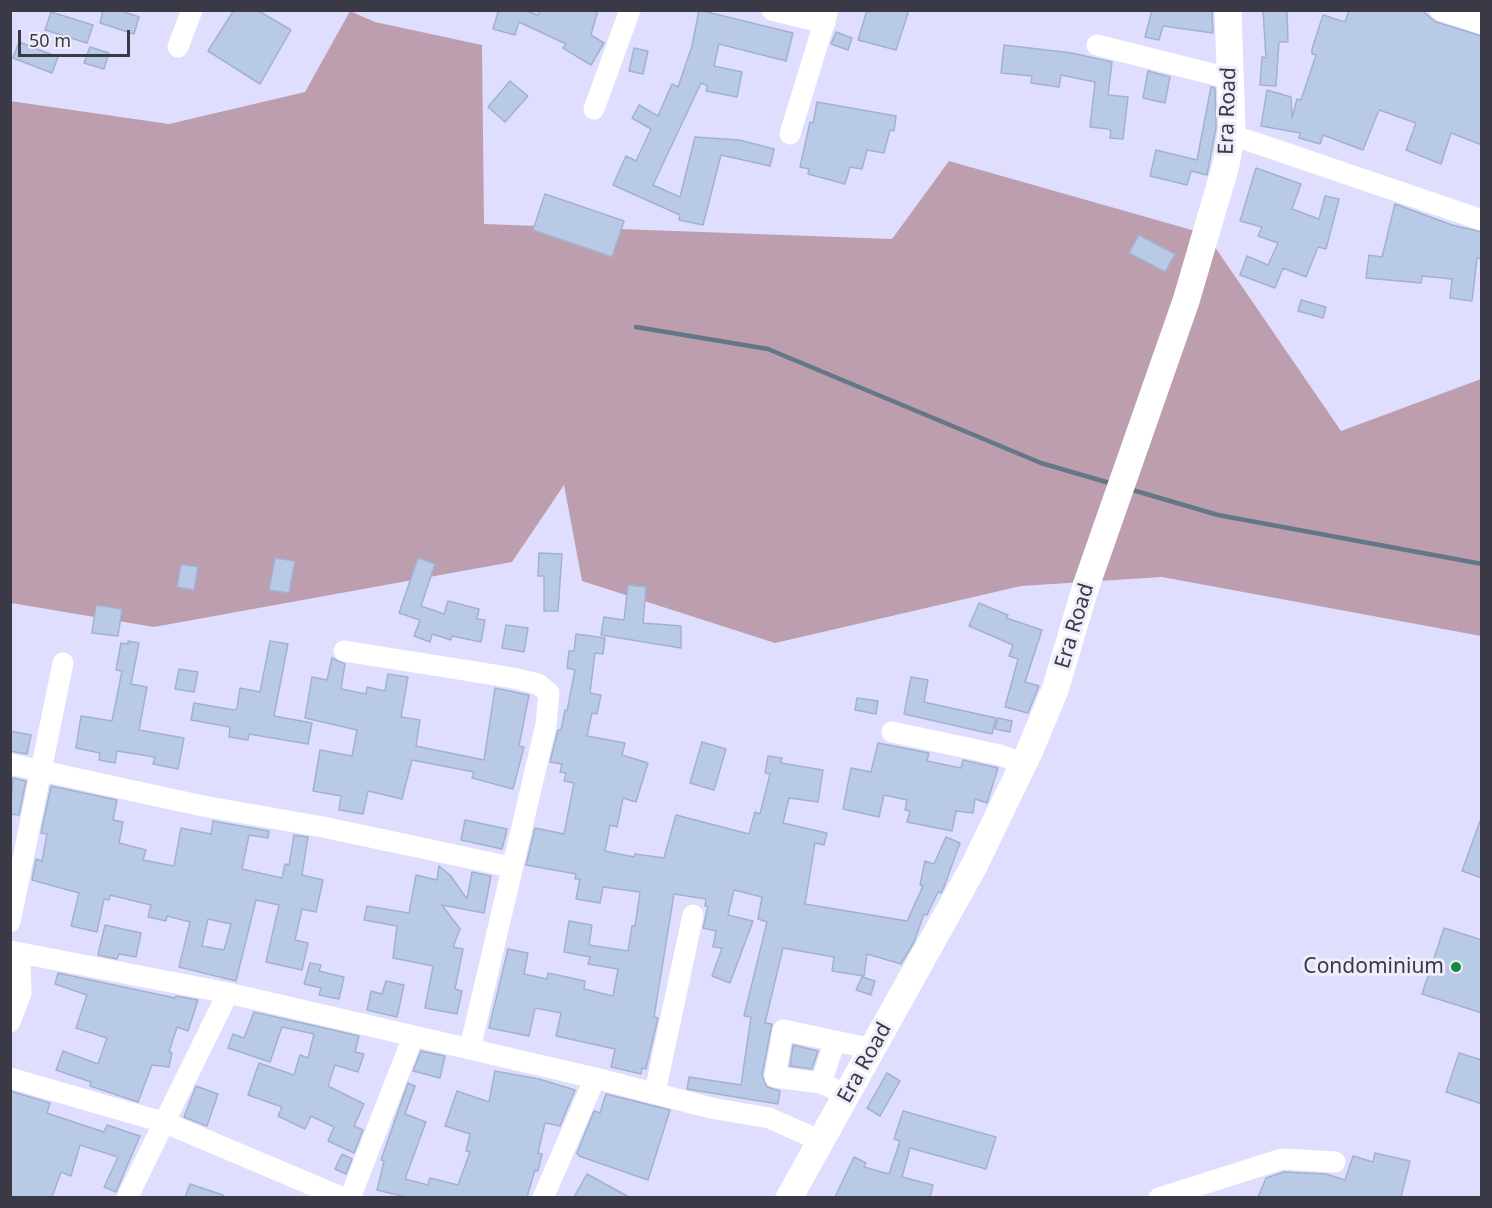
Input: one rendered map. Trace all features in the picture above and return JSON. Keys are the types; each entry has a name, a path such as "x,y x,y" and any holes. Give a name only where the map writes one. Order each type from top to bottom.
{"main road":[{"name":"Era Road","path":"789,1197 974,866 1024,764 1055,690 1121,509 1173,338 1199,278 1226,165 1232,129 1228,10"},
{"path":"1199,278 1242,165 1247,140 1249,72 1243,10"},
{"path":"809,1197 1015,821 1043,762 1061,722 1083,656 1121,509"}],"street":[{"path":"178,47 192,10"},
{"path":"594,109 630,10"},
{"path":"772,10 826,16 790,134"},
{"path":"1440,10 1482,24"},
{"path":"1097,45 1232,80"},
{"path":"1247,140 1482,220"},
{"path":"344,651 514,678 538,684 549,693 546,725 470,1048"},
{"path":"10,922 63,663"},
{"path":"892,732 1024,764"},
{"path":"10,764 511,867"},
{"path":"655,1092 693,915"},
{"path":"10,953 228,993 413,1037 470,1048 655,1092 711,1108 769,1118 821,1141"},
{"path":"10,953 20,965 21,993 10,1022"},
{"path":"127,1197 166,1123 228,993"},
{"path":"847,1095 821,1083 775,1077 781,1034 787,1029 873,1049"},
{"path":"350,1197 413,1037"},
{"path":"821,1083 835,1041"},
{"path":"10,1078 166,1123 343,1197"},
{"path":"543,1197 595,1078"},
{"path":"1160,1197 1282,1159 1335,1162"}],"shaded area":[{"path":"350,11 375,22 482,45 484,224 892,239 949,161 1206,234 1341,431 1481,379 1481,636 1162,577 1021,586 775,643 582,581 564,485 512,562 154,627 11,603 10,101 169,124 305,92"}],"building":[{"path":"103,10 118,10 139,17 134,34 100,23"},
{"path":"234,10 257,10 291,30 260,84 208,51"},
{"path":"494,10 523,10 538,15 540,10 598,10 591,35 604,43 591,65 563,48 566,44 519,22 515,35 493,29 498,12"},
{"path":"699,10 793,33 786,61 719,44 714,66 742,72 737,97 706,91 708,86 701,83 653,185 680,197 695,137 739,140 774,149 770,166 721,155 703,225 679,220 680,215 613,185 626,156 636,161 651,129 632,118 639,105 658,116 672,84 678,87 692,46"},
{"path":"867,10 909,10 896,50 858,40"},
{"path":"1152,10 1212,10 1213,33 1163,26 1159,40 1145,37"},
{"path":"1263,10 1287,10 1288,42 1279,42 1276,86 1260,85 1262,57 1266,58"},
{"path":"1349,10 1421,10 1436,22 1482,36 1482,145 1451,133 1441,164 1406,150 1416,123 1379,110 1363,150 1323,135 1320,144 1299,138 1300,133 1261,126 1267,90 1291,97 1292,118 1297,99 1301,100 1316,55 1312,54 1312,49 1323,15 1345,22"},
{"path":"51,12 93,25 87,43 45,30"},
{"path":"836,32 852,38 848,50 831,44"},
{"path":"19,42 58,57 52,73 13,58"},
{"path":"1004,45 1072,53 1112,62 1108,95 1128,97 1123,139 1110,138 1111,131 1108,129 1090,127 1095,82 1061,75 1059,87 1031,83 1032,76 1001,73"},
{"path":"90,47 109,53 104,69 84,63"},
{"path":"634,48 648,51 643,74 629,71"},
{"path":"1148,71 1170,77 1165,103 1143,98"},
{"path":"510,81 528,96 505,122 488,107"},
{"path":"1211,87 1215,88 1216,128 1207,175 1191,171 1187,185 1150,176 1156,150 1197,160"},
{"path":"817,102 896,116 894,131 890,130 884,153 867,150 862,169 850,167 845,184 808,174 809,169 800,167"},
{"path":"1256,168 1301,184 1292,209 1319,219 1325,196 1339,199 1326,249 1318,247 1306,277 1283,268 1275,288 1240,275 1247,256 1268,265 1278,243 1258,236 1262,227 1240,221"},
{"path":"545,194 624,221 612,257 533,230"},
{"path":"1395,204 1452,225 1482,232 1482,259 1477,258 1472,301 1450,298 1452,279 1422,276 1421,283 1366,278 1369,255 1382,257"},
{"path":"1139,235 1175,254 1165,272 1129,253"},
{"path":"1301,300 1326,307 1323,318 1298,311"},
{"path":"539,553 562,554 558,611 544,611 544,576 538,576"},
{"path":"275,558 295,561 289,593 269,590"},
{"path":"418,558 435,564 421,606 444,614 448,601 479,609 477,619 485,620 481,642 452,636 451,640 432,634 430,642 414,636 420,620 399,613"},
{"path":"181,564 198,567 194,590 177,587"},
{"path":"628,585 646,587 643,623 681,626 681,648 601,635 604,617 624,620"},
{"path":"979,603 1008,615 1006,618 1042,630 1025,682 1039,686 1028,713 1005,707 1018,659 1009,656 1013,645 969,626"},
{"path":"96,605 122,609 118,636 92,633"},
{"path":"506,625 528,628 524,652 502,648"},
{"path":"576,634 605,638 603,654 595,653 590,693 601,695 597,714 592,713 587,736 625,743 622,755 648,763 636,802 623,798 617,827 610,825 605,851 634,857 635,854 664,858 676,815 749,834 755,812 760,814 770,774 765,773 768,756 782,758 781,763 823,770 818,802 789,798 783,823 827,833 824,845 815,843 805,904 907,921 923,886 920,885 925,861 934,864 946,837 960,843 944,887 941,893 938,892 927,915 924,914 914,942 901,964 867,954 864,976 832,971 834,957 783,948 765,1023 772,1024 762,1075 767,1087 780,1091 778,1104 687,1089 689,1077 741,1085 751,1017 744,1016 767,922 758,919 762,897 734,890 728,915 753,921 730,983 712,976 722,948 713,947 716,931 703,928 708,906 705,906 706,899 674,894 654,1017 658,1018 646,1069 642,1068 641,1074 611,1067 615,1049 556,1036 561,1013 535,1008 529,1036 489,1028 508,949 528,953 524,974 547,979 548,973 585,981 584,989 613,996 618,969 588,964 590,957 564,952 569,921 592,925 589,945 628,951 632,926 635,926 640,892 603,887 600,903 576,899 580,879 575,879 576,874 526,865 535,828 564,834 574,783 564,781 566,773 560,772 562,764 550,762 558,730 561,730 565,710 567,711 575,670 567,668 569,651 574,651"},
{"path":"128,641 139,643 131,684 147,687 139,730 184,738 178,769 153,764 155,757 117,751 115,763 99,760 100,753 76,748 81,716 112,721 122,671 116,670 121,643 128,644"},
{"path":"270,641 288,644 274,716 312,723 308,744 249,734 248,740 229,737 230,727 191,720 194,703 234,710 237,708 240,688 260,692"},
{"path":"332,658 345,664 341,689 366,694 367,687 385,691 388,674 408,677 401,717 420,720 416,746 484,760 495,688 529,695 519,746 524,747 513,789 472,778 474,772 412,760 402,799 368,791 363,814 339,810 341,796 313,791 320,750 352,756 357,730 305,718 312,677 327,680"},
{"path":"179,669 198,672 194,692 175,689"},
{"path":"911,677 928,680 924,702 996,718 992,734 904,714"},
{"path":"857,698 878,701 876,714 855,710"},
{"path":"998,718 1012,721 1010,732 995,729"},
{"path":"10,731 31,735 27,754 10,751"},
{"path":"702,742 726,749 714,790 690,783"},
{"path":"878,743 929,753 927,761 961,768 963,760 998,768 987,803 975,799 973,813 956,811 952,831 907,822 910,811 905,810 907,800 884,795 879,817 843,809 851,768 871,772"},
{"path":"13,778 26,781 19,815 10,814"},
{"path":"51,786 117,800 113,820 123,822 119,843 146,850 143,860 174,866 181,828 211,834 213,821 269,831 268,838 249,835 242,869 282,878 285,864 289,865 294,835 308,837 302,875 323,880 316,912 302,909 295,940 308,943 302,970 266,962 279,905 256,900 236,981 179,967 190,922 167,916 166,921 148,917 151,905 110,895 109,900 104,899 97,932 71,926 79,893 32,880 36,859 42,861 47,834 41,833","holes":["208,919 231,924 224,950 202,946"]},
{"path":"465,820 507,829 502,849 461,840"},
{"path":"1480,821 1482,822 1482,878 1462,871"},
{"path":"439,866 450,875 467,899 472,872 491,876 484,913 442,905 460,929 453,947 463,949 455,989 462,991 457,1014 425,1008 433,966 393,958 397,926 364,920 367,906 409,913 416,875 437,880"},
{"path":"105,925 141,933 136,957 119,954 117,959 98,955"},
{"name":"Condominium","path":"1444,928 1482,940 1482,1013 1422,994"},
{"path":"310,963 321,965 319,971 344,977 339,999 319,995 321,988 304,984"},
{"path":"58,973 175,998 176,996 198,1000 188,1031 177,1027 169,1052 172,1053 169,1067 152,1065 138,1102 90,1086 91,1082 56,1070 63,1051 98,1064 107,1038 76,1028 87,995 55,984"},
{"path":"862,977 875,981 871,995 856,990"},
{"path":"386,981 404,985 397,1017 367,1010 371,991 382,994"},
{"path":"254,1012 359,1036 355,1052 364,1054 358,1072 335,1065 328,1086 364,1104 354,1126 363,1130 354,1153 328,1141 334,1127 311,1116 305,1129 278,1116 282,1107 248,1095 259,1063 294,1075 300,1055 308,1058 314,1034 282,1027 270,1062 228,1048 233,1034 244,1038"},
{"path":"793,1045 818,1051 812,1069 790,1066"},
{"path":"421,1051 445,1056 440,1078 413,1071"},
{"path":"1459,1053 1482,1060 1482,1104 1446,1092"},
{"path":"495,1071 539,1079 575,1090 560,1126 545,1123 538,1153 542,1154 538,1171 535,1170 527,1197 405,1197 377,1190 384,1161 381,1160 408,1083 415,1086 405,1114 426,1122 405,1179 428,1185 430,1178 458,1185 470,1152 466,1151 470,1134 445,1126 457,1091 489,1102"},
{"path":"887,1073 900,1081 880,1116 867,1108"},
{"path":"196,1086 218,1094 207,1126 184,1117"},
{"path":"10,1091 50,1103 47,1113 104,1132 107,1125 140,1136 116,1192 104,1187 118,1157 80,1145 71,1176 61,1172 52,1197 10,1197"},
{"path":"606,1094 670,1110 648,1180 579,1156 577,1153 594,1111 600,1113"},
{"path":"903,1111 996,1137 986,1169 910,1148 902,1177 933,1185 930,1197 835,1197 854,1157 866,1163 864,1167 889,1174 900,1141 894,1139"},
{"path":"1375,1153 1410,1161 1401,1197 1258,1197 1266,1178 1284,1172 1326,1174 1345,1180 1353,1156 1373,1162"},
{"path":"342,1154 352,1159 346,1174 335,1169"},
{"path":"587,1174 629,1197 574,1197"},
{"path":"190,1184 223,1195 223,1197 185,1197"}],"waterway":[{"path":"636,327 768,349 1041,463 1113,484"},
{"path":"1129,489 1218,515 1482,564"}],"place":[{"name":"Condominium","path":"1456,967"}]}
